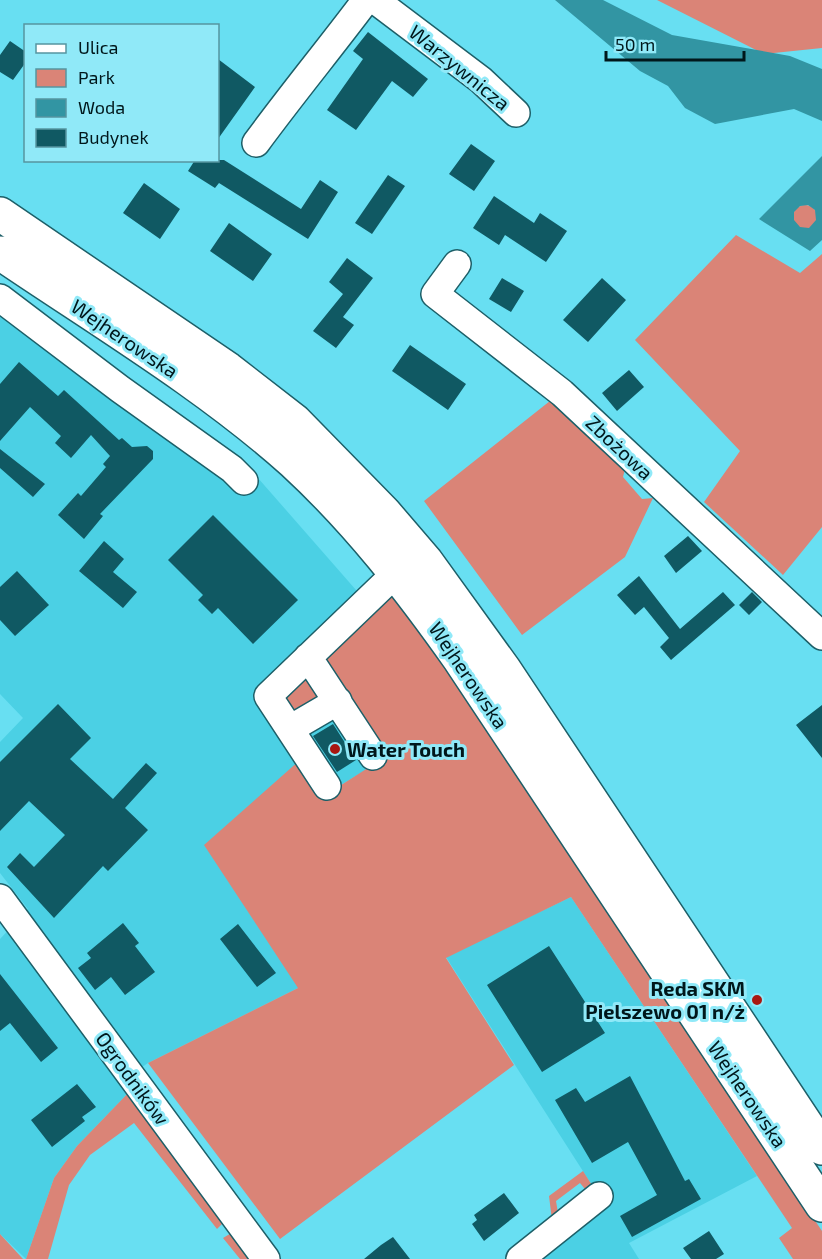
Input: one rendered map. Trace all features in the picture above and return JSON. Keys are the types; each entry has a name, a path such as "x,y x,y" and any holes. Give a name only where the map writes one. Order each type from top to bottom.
{"main road":[{"name":"Wejherowska","path":"0,214 236,376 295,422 384,512 426,561 504,669 822,1148"},
{"name":"Wejherowska","path":"0,253 214,399 292,462 352,521 396,573 460,660 822,1205"}],"street":[{"path":"256,143 295,89 310,76 366,0"},
{"name":"Warzywnicza","path":"375,0 481,80 516,113"},
{"name":"Zbożowa","path":"457,264 435,294 562,393 822,636"},
{"path":"35,276 2,303 232,469 244,481"},
{"path":"327,786 268,696 396,573"},
{"path":"309,657 373,756"},
{"path":"290,729 338,701"},
{"name":"Ogrodników","path":"0,898 266,1259"},
{"path":"520,1259 599,1196"}],"shaded area":[{"path":"0,300 251,470 370,606 325,663 386,751 385,758 323,796 298,988 148,1063 125,1079 132,1089 77,1146 54,1178 26,1259 0,1234 0,939 28,909 0,873 0,742 23,718 0,694"},
{"path":"571,897 757,1176 629,1243 639,1259 531,1259 604,1204 446,957"}],"green space":[{"path":"657,0 822,0 822,48 764,54"},
{"path":"805,205 813,209 817,217 813,225 805,229 797,225 793,217 797,209"},
{"path":"736,235 800,273 822,254 822,527 783,575 704,502 740,451 635,340"},
{"path":"555,397 625,469 623,477 642,499 653,498 625,557 522,635 424,501"},
{"path":"391,593 422,631 822,1231 822,1259 793,1259 779,1238 792,1228 571,897 446,958 514,1065 280,1239 148,1063 298,988 204,845 300,760 324,796 385,757 386,751 324,663 323,653"},
{"path":"304,670 323,697 291,718 284,706 284,691"},
{"path":"132,1089 225,1221 217,1229 134,1123 90,1155 69,1185 48,1259 26,1259 54,1178 77,1146"},
{"path":"583,1171 595,1190 589,1194 580,1183 556,1201 559,1219 552,1220 549,1196"},
{"path":"233,1232 254,1259 240,1259 223,1238"},
{"path":"0,1234 23,1259 0,1259"}],"water":[{"path":"555,0 603,0 672,35 790,56 822,69 822,121 794,109 715,124 685,108 668,86 640,71"},
{"path":"822,156 822,240 810,251 759,219","holes":["808,205 815,210 816,220 809,228 800,227 794,220 794,212 800,206"]}],"building":[{"path":"368,32 428,79 413,97 392,81 356,130 327,110 363,59 353,51"},
{"path":"10,41 24,51 24,65 13,80 0,72 0,55"},
{"path":"219,60 255,87 219,138"},
{"path":"471,144 495,161 474,191 449,174"},
{"path":"224,160 301,209 320,180 338,192 308,239 219,183 215,188 188,171 194,162"},
{"path":"388,175 405,186 372,234 355,223"},
{"path":"144,183 180,209 160,239 123,213"},
{"path":"494,196 534,223 540,213 567,231 546,262 505,235 499,245 473,228"},
{"path":"229,223 272,254 253,281 210,251"},
{"path":"347,258 373,278 343,317 354,325 336,348 313,331 343,294 329,282"},
{"path":"502,278 524,291 511,312 489,299"},
{"path":"602,278 626,300 588,342 563,320"},
{"path":"410,345 466,384 448,410 392,371"},
{"path":"19,362 58,396 64,390 119,440 122,438 132,447 147,446 153,451 153,459 100,514 103,516 84,539 58,515 78,493 81,496 106,467 103,464 110,456 91,435 71,458 55,443 61,436 30,407 0,441 0,384"},
{"path":"629,370 644,387 617,411 602,393"},
{"path":"0,449 45,484 33,497 0,468"},
{"path":"213,515 298,600 253,644 218,608 212,614 198,600 203,595 168,560"},
{"path":"688,536 702,551 676,573 664,556"},
{"path":"104,541 124,559 113,572 137,592 123,608 79,571"},
{"path":"17,571 49,605 15,636 0,620 0,587"},
{"path":"639,576 680,629 723,592 735,605 671,660 660,647 669,638 644,607 635,615 617,595"},
{"path":"752,592 762,602 749,615 739,605"},
{"path":"58,704 91,738 70,759 113,799 146,763 157,773 125,808 148,830 108,871 103,866 54,918 7,867 20,853 34,867 65,835 29,801 0,831 0,762"},
{"path":"822,705 822,758 796,725"},
{"name":"Water Touch","path":"333,724 356,760 337,772 313,736"},
{"path":"123,923 139,943 135,946 155,972 125,995 111,977 95,990 78,968 91,958 87,953"},
{"path":"238,924 276,973 257,987 220,939"},
{"path":"549,946 605,1033 542,1072 487,985"},
{"path":"0,974 58,1048 41,1062 10,1023 0,1031"},
{"path":"630,1076 685,1181 689,1179 701,1199 632,1237 620,1216 657,1195 628,1142 592,1163 555,1100 576,1088 585,1102"},
{"path":"77,1084 96,1107 82,1117 85,1121 52,1147 31,1120"},
{"path":"504,1193 519,1213 484,1241 472,1224 477,1220 474,1215"},
{"path":"709,1231 724,1254 716,1259 691,1259 683,1248"},
{"path":"393,1237 410,1259 364,1259 381,1245"}],"place":[{"name":"Water Touch","path":"335,749"},
{"name":"Reda SKM Pielszewo 01 n/ż","path":"757,1000"}]}
